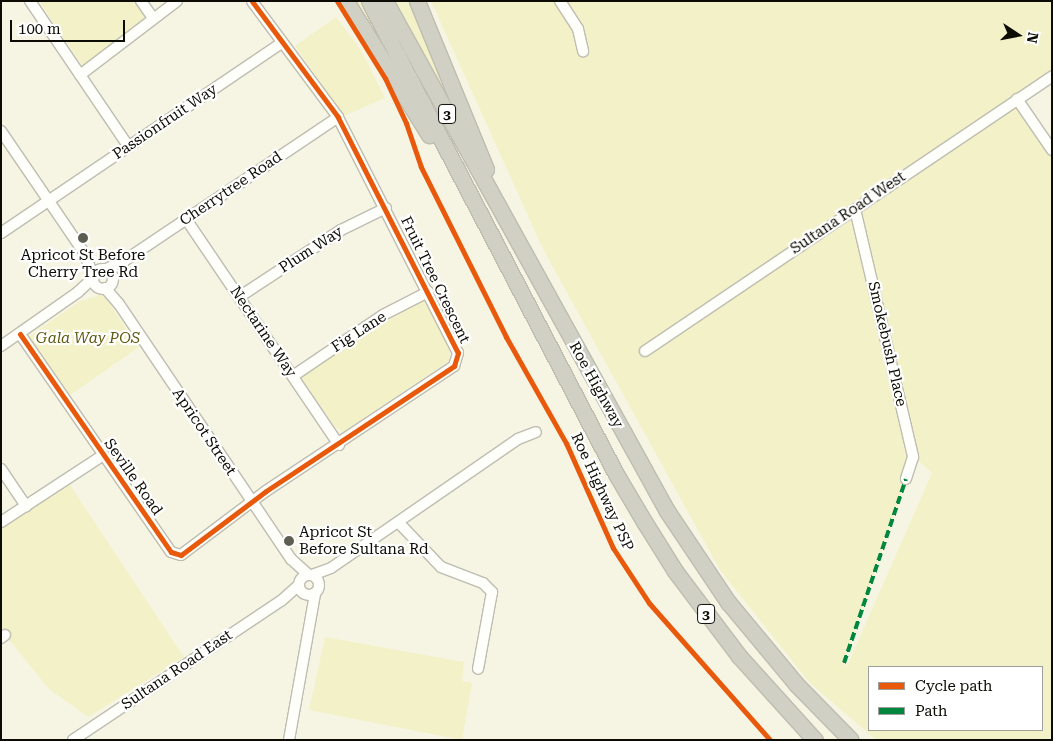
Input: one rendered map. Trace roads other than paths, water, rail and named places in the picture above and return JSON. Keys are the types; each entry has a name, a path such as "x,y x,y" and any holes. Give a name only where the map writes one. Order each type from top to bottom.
{"highway":[{"path":"346,1 480,214"},
{"name":"Roe Highway","path":"369,1 616,474 675,571 739,656 815,740"},
{"name":"Roe Highway","path":"385,1 630,446 697,557 728,602 790,677 851,740"},
{"path":"417,1 508,226"}],"street":[{"path":"30,1 129,147"},
{"path":"141,1 153,18"},
{"path":"80,75 120,48 153,18 177,1"},
{"name":"Fruit Tree Crescent","path":"252,1 338,117 386,208 458,353 454,366 339,445 266,491 252,504"},
{"path":"560,1 578,30 583,51"},
{"name":"Passionfruit Way","path":"1,233 282,43"},
{"name":"Sultana Road West","path":"645,351 1052,76"},
{"path":"1018,99 1052,150"},
{"name":"Cherrytree Road","path":"1,346 338,117"},
{"name":"Apricot Street","path":"1,131 291,559 307,589"},
{"name":"Plum Way","path":"239,297 341,230 386,208"},
{"name":"Smokebush Place","path":"855,208 913,456 906,479"},
{"name":"Nectarine Way","path":"186,219 339,445"},
{"name":"Fig Lane","path":"292,376 383,315 428,292"},
{"name":"Seville Road","path":"20,334 102,456 171,552 181,555 252,504"},
{"path":"289,740 314,611 307,589 331,568 399,523 518,438 536,432"},
{"path":"1,522 102,456"},
{"path":"1,469 26,506"},
{"path":"399,523 441,567 483,583 492,592 478,669"},
{"name":"Apricot Street","path":"291,559 310,575"},
{"path":"310,575 331,568"},
{"name":"Sultana Road East","path":"73,740 281,601 307,589 310,575"}],"place":[{"name":"Apricot St Before Cherry Tree Rd","path":"83,238"},
{"name":"Apricot St Before Sultana Rd","path":"289,541"}],"park label":[{"name":"Gala Way POS","path":"88,339"}]}
